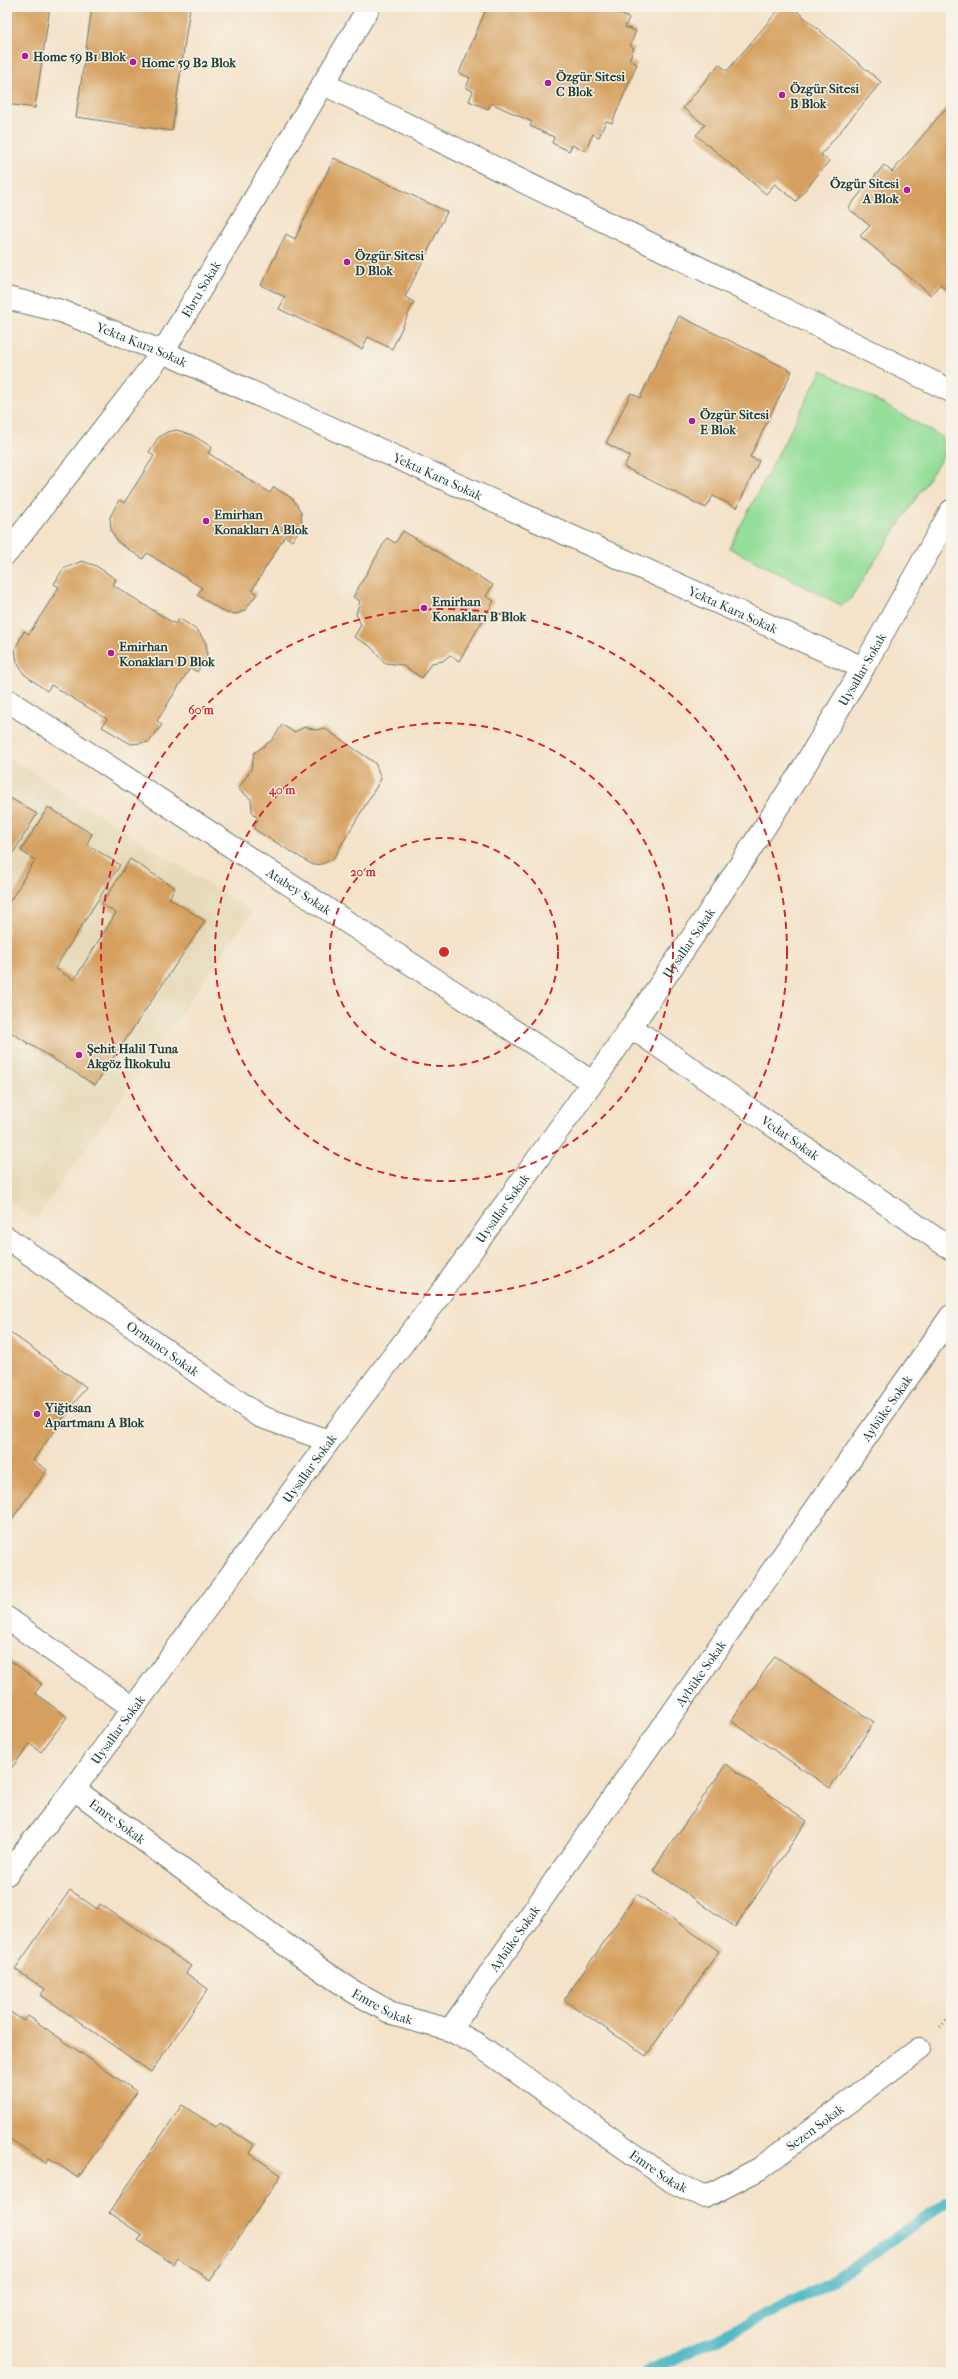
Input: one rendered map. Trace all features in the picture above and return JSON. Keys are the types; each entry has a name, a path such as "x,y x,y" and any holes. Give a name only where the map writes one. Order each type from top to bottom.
{"street":[{"name":"Ebru Sokak","path":"7,553 163,352 369,7"},
{"path":"324,84 951,391"},
{"name":"Yekta Kara Sokak","path":"7,298 61,311 163,352 863,668"},
{"name":"Uysallar Sokak","path":"7,1874 74,1789 329,1441 441,1293 631,1027 802,770 863,668 951,511"},
{"name":"Atabey Sokak","path":"7,700 592,1082"},
{"name":"Vedat Sokak","path":"631,1027 951,1249"},
{"name":"Ormancı Sokak","path":"7,1238 259,1416 329,1441"},
{"name":"Aybüke Sokak","path":"450,2030 951,1316"},
{"path":"7,1618 134,1708"},
{"name":"Emre Sokak","path":"74,1789 294,1951 354,1992 395,2015 450,2030 477,2044 673,2182 705,2197"},
{"name":"Sezen Sokak","path":"705,2197 759,2169 919,2049"}],"shaded area":[{"name":"Şehit Halil Tuna Akgöz İlkokulu","path":"7,756 252,912 35,1220 7,1199"}],"green space":[{"path":"822,370 942,437 944,455 849,601 841,605 729,548"}],"building":[{"name":"Home 59 B1 Blok","path":"7,7 50,7 35,108 7,104"},
{"name":"Home 59 B2 Blok","path":"92,7 190,7 172,131 76,117"},
{"name":"Özgür Sitesi C Blok","path":"487,7 605,7 629,18 625,27 636,31 630,46 634,48 629,60 637,64 612,123 606,121 599,137 593,134 585,151 572,145 569,151 552,143 554,137 530,126 532,122 491,103 488,109 469,101 473,91 466,88 470,78 459,73"},
{"name":"Özgür Sitesi B Blok","path":"781,7 792,7 881,82 821,155 829,161 796,201 775,184 766,194 696,135 705,125 683,108 719,64 727,71"},
{"name":"Özgür Sitesi A Blok","path":"951,102 951,294 940,284 931,295 860,236 870,226 848,208 884,165 892,172"},
{"name":"Özgür Sitesi D Blok","path":"334,158 447,212 405,297 414,302 392,349 368,337 362,349 279,309 285,297 261,285 286,234 295,239"},
{"name":"Özgür Sitesi E Blok","path":"679,316 792,371 750,457 759,461 737,508 713,496 706,508 624,467 630,456 606,443 631,393 640,398"},
{"name":"Emirhan Konakları A Blok","path":"177,430 192,435 212,447 208,453 270,493 274,487 293,499 301,512 302,525 292,541 285,536 252,590 257,594 244,611 236,614 226,613 197,595 202,588 147,553 143,559 119,543 111,531 110,517 119,500 124,503 154,456 149,452 158,438 167,432"},
{"name":"Emirhan Konakları B Blok","path":"403,531 493,585 486,596 494,601 459,661 450,655 443,661 431,663 422,678 402,665 385,663 370,646 354,637 361,625 356,614 360,601 353,597 387,538 395,543"},
{"name":"Emirhan Konakları D Blok","path":"82,561 96,566 116,579 113,585 175,624 179,618 198,631 206,643 207,656 197,672 190,668 157,721 162,725 149,742 131,744 102,727 107,719 51,685 47,691 24,674 17,662 15,649 24,631 29,634 59,587 54,584 63,569"},
{"path":"282,725 294,732 305,727 316,730 324,728 375,763 381,779 333,859 322,864 313,865 254,829 258,819 252,811 251,799 238,789 251,770 254,753 272,740"},
{"path":"7,796 37,814 7,863"},
{"path":"48,807 92,834 87,844 120,865 55,968 74,980 116,913 102,904 130,859 175,888 169,898 205,921 95,1085 7,1030 7,906 35,860 21,851"},
{"name":"Yiğitsan Apartmanı A Blok","path":"7,1330 86,1387 33,1460 47,1470 7,1526"},
{"path":"775,1656 874,1722 830,1788 731,1721"},
{"path":"7,1658 42,1684 35,1693 67,1717 41,1752 30,1744 7,1774"},
{"path":"726,1764 807,1821 735,1927 653,1870"},
{"path":"70,1890 97,1909 100,1904 191,1966 186,1973 208,1989 151,2072 41,1995 45,1989 15,1969"},
{"path":"637,1894 719,1951 646,2056 564,2000"},
{"path":"7,2010 24,2021 28,2016 137,2092 78,2178 49,2158 46,2163 7,2137"},
{"path":"182,2105 216,2127 220,2123 254,2145 249,2153 281,2175 210,2280 177,2258 173,2264 138,2240 142,2235 109,2213"}],"waterway":[{"path":"648,2372 833,2281 951,2199"}],"place":[{"name":"Home 59 B1 Blok","path":"25,56"},
{"name":"Home 59 B2 Blok","path":"133,62"},
{"name":"Özgür Sitesi C Blok","path":"548,83"},
{"name":"Özgür Sitesi B Blok","path":"782,95"},
{"name":"Özgür Sitesi A Blok","path":"907,190"},
{"name":"Özgür Sitesi D Blok","path":"347,262"},
{"name":"Özgür Sitesi E Blok","path":"692,421"},
{"name":"Emirhan Konakları A Blok","path":"206,521"},
{"name":"Emirhan Konakları B Blok","path":"424,608"},
{"name":"Emirhan Konakları D Blok","path":"111,653"},
{"name":"Şehit Halil Tuna Akgöz İlkokulu","path":"79,1055"},
{"name":"Yiğitsan Apartmanı A Blok","path":"37,1414"}]}
